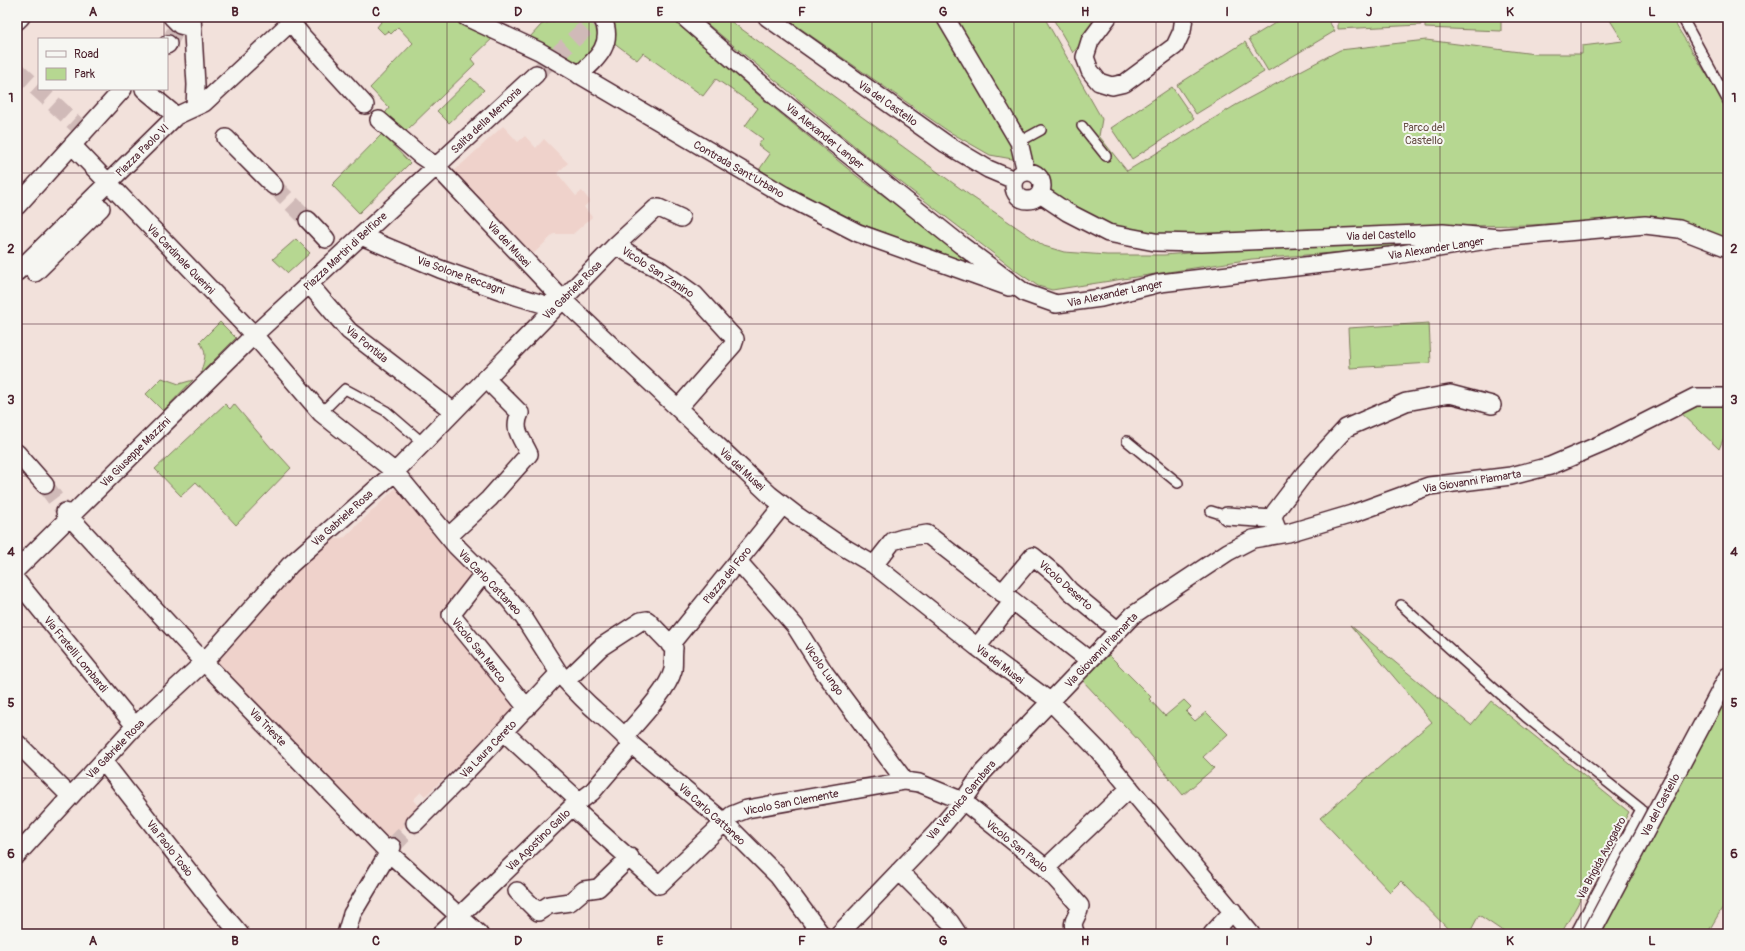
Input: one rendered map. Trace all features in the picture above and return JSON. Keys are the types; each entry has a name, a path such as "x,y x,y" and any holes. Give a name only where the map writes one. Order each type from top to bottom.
{"street":[{"path":"17,21 21,17"},
{"name":"Contrada Sant'Urbano","path":"466,17 539,51 784,195 858,233 1025,293"},
{"path":"579,75 598,58 606,42 608,28 602,17"},
{"name":"Via Alexander Langer","path":"684,17 774,95 961,245 1025,293 1056,304 1101,298 1160,282 1390,256 1499,238"},
{"name":"Via del Castello","path":"767,17 946,144 988,169 1020,176 1031,172 1040,178 1042,183 1040,194 1067,212 1108,234 1155,242 1201,243 1443,233 1499,238 1645,225 1679,229 1728,248"},
{"path":"945,17 1019,142 1020,176 1013,187 1015,192 1019,197 1030,201 1040,194"},
{"path":"1108,17 1090,42 1085,57 1090,70 1099,82 1112,86 1125,83 1175,46 1182,31 1184,17"},
{"path":"289,19 302,36 365,105"},
{"name":"Piazza Paolo VI","path":"69,235 113,188 176,116 201,109 289,19"},
{"path":"183,23 201,109"},
{"name":"Salita della Memoria","path":"436,166 536,74"},
{"path":"17,206 72,145 80,129 122,90"},
{"name":"Piazza Paolo VI","path":"145,90 176,116"},
{"name":"Via dei Musei","path":"379,120 421,156 436,166 562,299 770,495 840,545 874,565 977,647 1051,702 1098,750 1251,934"},
{"path":"226,138 274,186"},
{"name":"Piazza Paolo VI","path":"72,145 113,188"},
{"name":"Piazza Martiri di Belfiore","path":"254,335 436,166"},
{"name":"Piazza Paolo VI","path":"25,275 103,206 113,188"},
{"name":"Via Cardinale Querini","path":"113,188 254,335"},
{"name":"Via Gabriele Rosa","path":"17,855 135,726 204,662 290,565 395,472 616,245 656,208 681,218"},
{"path":"308,220 326,239"},
{"name":"Via Solone Reccagni","path":"361,236 440,269 546,305 562,299"},
{"name":"Vicolo San Zanino","path":"616,245 633,256 657,268 695,295 735,339 733,345 678,408"},
{"name":"Via Pontida","path":"309,284 349,331 453,411"},
{"name":"Via Carlo Cattaneo","path":"254,335 321,413 395,472 456,546 524,618 562,677 593,708 629,740 728,819 778,876 821,934"},
{"name":"Via Giuseppe Mazzini","path":"17,569 67,515 254,335"},
{"path":"449,536 488,499 529,454 517,430 517,419 520,413 485,378"},
{"path":"1276,527 1275,512 1304,474 1346,428 1406,402 1450,394 1492,405"},
{"name":"Via Giovanni Piamarta","path":"1051,702 1117,630 1133,615 1228,552 1276,527 1352,514 1429,486 1511,476 1550,466 1606,442 1695,397 1728,397"},
{"path":"17,453 45,485"},
{"name":"Piazza del Foro","path":"670,644 783,505"},
{"name":"Via Giovanni Piamarta","path":"1219,514 1276,527"},
{"name":"Via Trieste","path":"67,515 204,662 390,850 479,934"},
{"path":"874,565 893,541 927,534 1089,660"},
{"name":"Vicolo Deserto","path":"1005,595 1033,556 1056,574 1070,591 1117,630"},
{"name":"Vicolo Lungo","path":"738,561 795,626 824,672 905,781"},
{"name":"Vicolo San Marco","path":"483,574 450,615 527,708"},
{"name":"Via Fratelli Lombardi","path":"17,581 135,726"},
{"path":"977,647 1005,595"},
{"name":"Via Laura Cereto","path":"415,823 527,708 562,677 601,647 642,621 647,620 670,644"},
{"name":"Via Agostino Gallo","path":"441,934 502,877 575,804 592,792 670,678 673,670 674,648 670,644"},
{"name":"Via del Castello","path":"1591,934 1728,676"},
{"name":"Via Veronica Gambara","path":"839,934 936,833 963,801 983,772 1051,702"},
{"name":"Vicolo San Clemente","path":"504,732 575,804 659,885 728,819 746,809 905,781 919,783 963,801"},
{"path":"17,743 70,796"},
{"name":"Via Paolo Tosio","path":"103,761 210,900 240,934"},
{"path":"1046,868 1130,788"},
{"name":"Vicolo San Paolo","path":"963,801 1046,868 1080,906 1078,914 1073,921 1072,927 1076,934"},
{"path":"346,934 352,914 390,850"},
{"path":"517,891 538,912 549,905 570,902 584,890 598,888 630,858"},
{"path":"899,871 950,922 958,934"},
{"path":"1212,934 1233,911"}],"lane":[{"path":"1682,17 1728,101"},
{"path":"1082,126 1106,156"},
{"path":"1019,142 1041,130"},
{"path":"321,413 345,389 386,411 423,442"},
{"path":"1127,440 1178,483"},
{"name":"Via Brigida Avogadro","path":"1401,605 1526,717 1641,809 1575,934"}],"shaded area":[{"path":"503,126 518,142 525,136 536,148 544,139 568,163 557,173 576,196 582,191 590,201 584,207 592,217 573,234 554,234 529,258 451,174"},
{"path":"400,484 478,574 443,622 504,684 519,709 425,796 421,792 413,800 421,809 388,843 211,658 293,569 326,541 345,537"}],"green space":[{"path":"385,17 456,17 496,35 471,59 475,64 404,133 384,115 389,108 370,88 413,43 398,27 391,34 388,31 384,34 377,27"},
{"path":"561,17 597,17 603,41 579,66 530,37 542,24 554,21"},
{"path":"608,17 670,17 764,100 858,177 974,262 971,265 963,263 862,224 786,186 759,170 770,154 758,145 763,139 745,126 758,108 716,79 703,96 643,53 637,60 613,42"},
{"path":"699,17 725,17 968,194 1044,246 1064,252 1107,255 1164,255 1251,248 1440,237 1441,242 1360,251 1252,259 1052,290 1038,286 1016,271 868,157"},
{"name":"Parco del Castello","path":"784,17 1044,17 1102,119 1099,136 1127,171 1236,105 1340,50 1426,40 1535,54 1582,54 1582,46 1623,41 1608,17 1671,17 1728,109 1728,240 1677,221 1657,217 1531,225 1378,227 1183,240 1101,223 1054,195 1029,162 990,155 948,131"},
{"path":"1052,17 1102,17 1073,53"},
{"path":"1285,17 1326,17 1335,31 1268,71 1249,39"},
{"path":"1338,17 1420,17 1421,25 1338,29"},
{"path":"1425,17 1501,17 1501,31 1425,28"},
{"path":"1245,42 1264,72 1196,114 1177,85"},
{"path":"471,78 484,90 449,123 437,111"},
{"path":"1172,87 1194,119 1132,159 1111,128"},
{"path":"382,134 410,163 359,213 332,185"},
{"path":"296,239 310,253 288,273 273,259"},
{"path":"220,322 236,338 201,373 205,355 200,342"},
{"path":"1429,323 1431,363 1350,368 1348,328"},
{"path":"162,378 179,384 193,380 163,411 146,394"},
{"path":"1693,402 1728,404 1728,428 1719,449 1678,410"},
{"path":"225,404 230,409 234,404 272,449 273,448 291,468 236,525 196,482 181,496 155,469"},
{"path":"1350,625 1471,725 1491,701 1629,812 1561,934 1507,934 1479,915 1469,934 1453,934 1401,881 1390,892 1320,818 1432,722"},
{"path":"1109,655 1151,697 1149,699 1165,716 1184,700 1191,707 1186,712 1195,721 1206,712 1228,734 1203,757 1214,768 1183,795 1139,741 1082,680"},
{"path":"1728,693 1728,898 1707,934 1596,934"}],"tunnel":[{"path":"536,74 598,17"},
{"path":"168,44 178,27"},
{"path":"17,70 38,89"},
{"path":"39,90 77,125"},
{"path":"274,186 308,220"},
{"path":"45,485 65,512"},
{"path":"392,847 415,823"}]}
